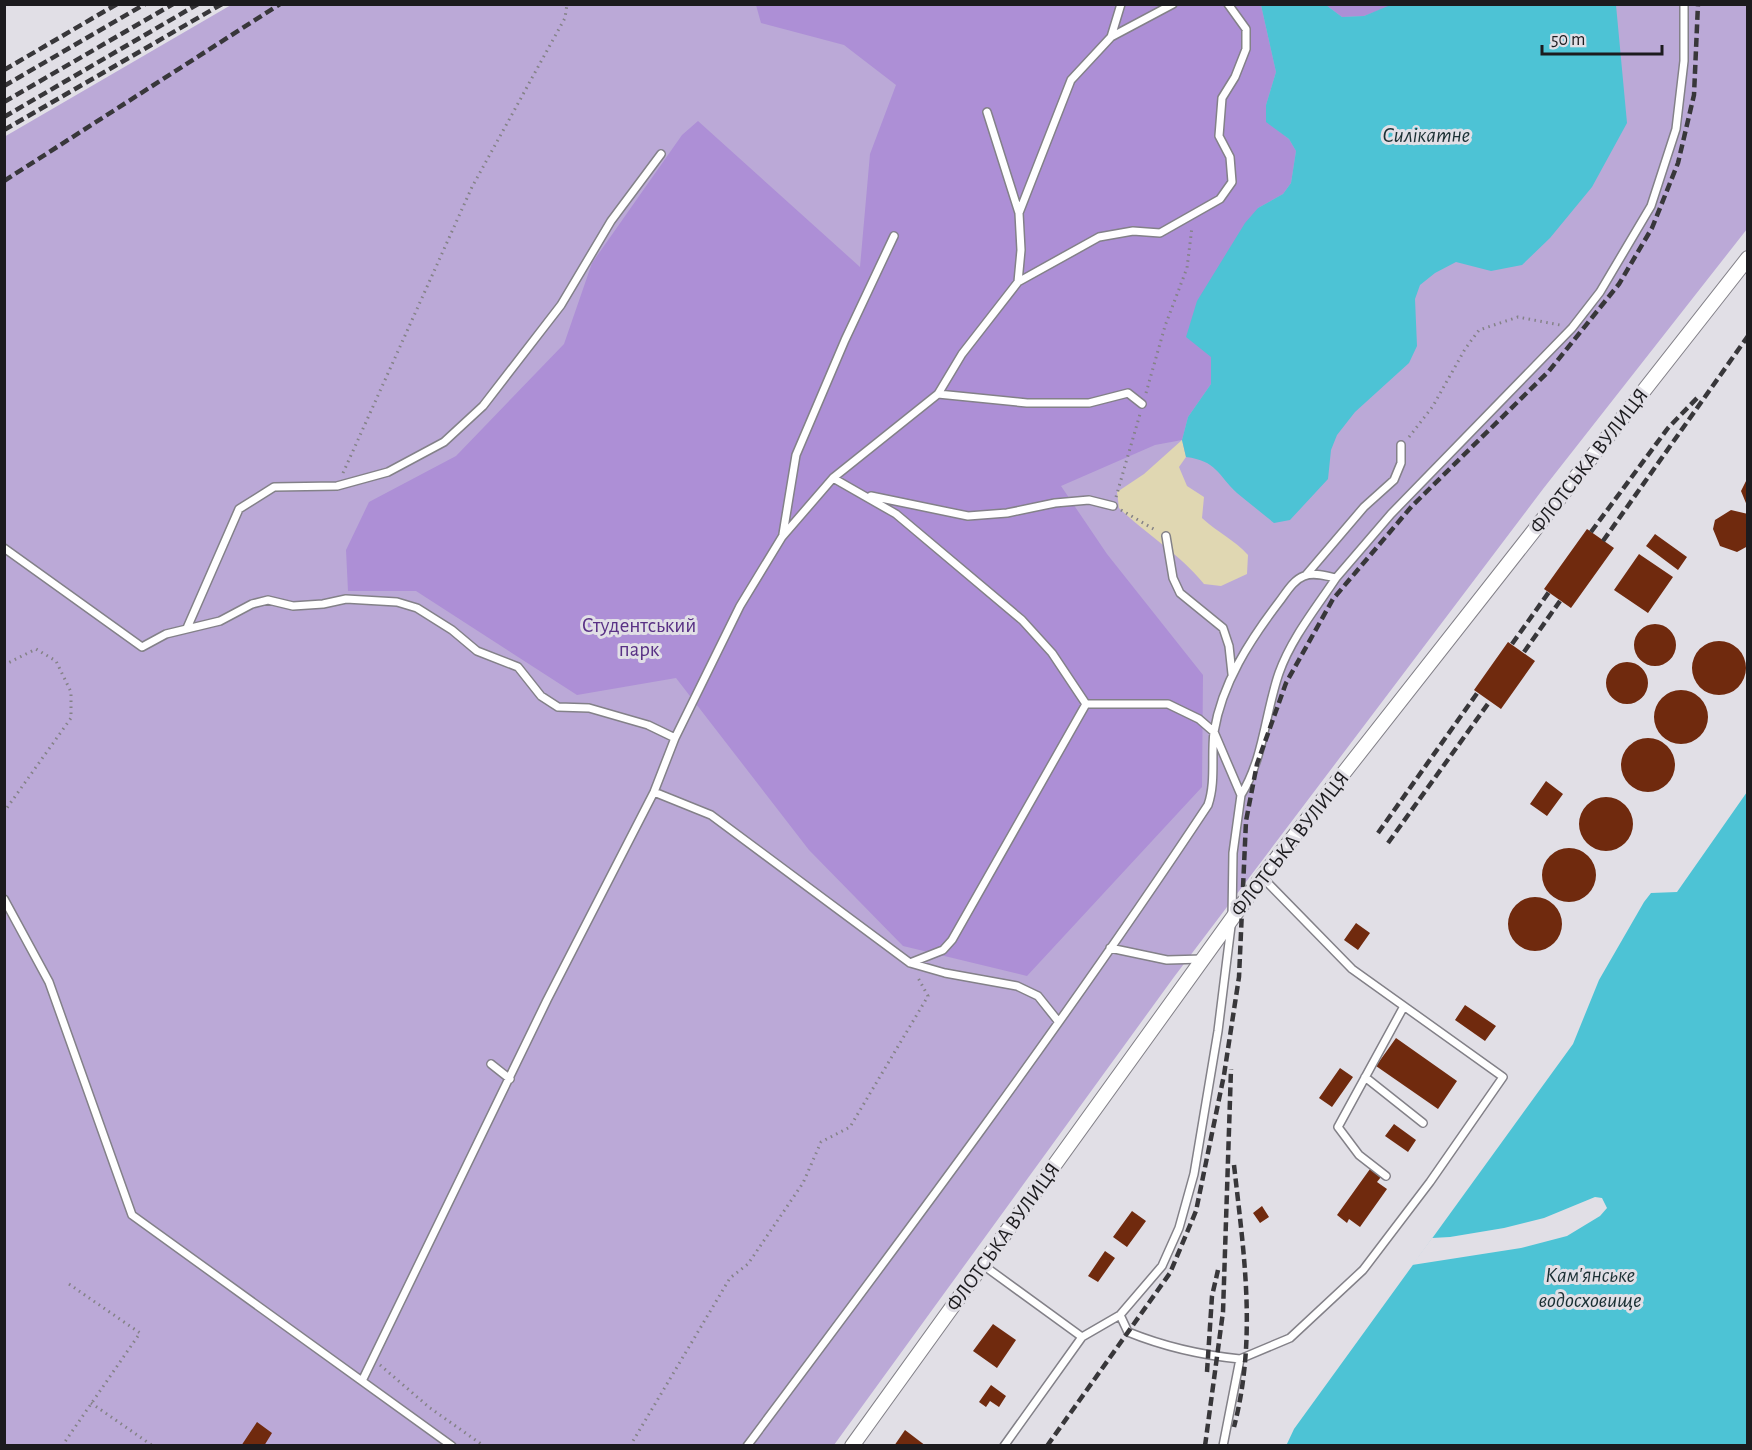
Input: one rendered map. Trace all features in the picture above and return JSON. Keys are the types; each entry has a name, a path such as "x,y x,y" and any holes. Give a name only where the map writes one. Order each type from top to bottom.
{"street":[{"name":"ФЛОТСЬКА ВУЛИЦЯ","path":"852,1446 1262,877 1748,258"}],"lane":[{"path":"1111,38 1121,4"},
{"path":"1019,213 1071,80 1111,38 1173,4"},
{"path":"362,1381 547,1000 654,792 675,738 740,606 782,537 833,478 938,394 962,354 1018,282 1099,237 1133,231 1160,233 1194,217 1220,199 1232,182 1230,157 1219,136 1222,98 1235,77 1246,49 1246,29 1228,4"},
{"path":"1004,1446 1082,1337 1120,1315 1162,1266 1179,1228 1196,1163 1218,1031 1232,918 1233,853 1241,795 1252,778 1280,671 1305,625 1336,578 1391,514 1572,328 1600,292 1651,206 1676,129 1684,61 1684,4"},
{"path":"987,112 1019,213 1021,250 1018,282"},
{"path":"187,628 239,509 274,487 337,486 388,472 444,442 483,406 561,305 611,221 661,153"},
{"path":"782,537 796,455 845,340 894,236"},
{"path":"938,394 1027,403 1089,403 1128,393 1142,404"},
{"path":"747,1446 1058,1021 1208,805 1212,793 1214,732 1222,699 1240,659 1269,615 1296,581 1306,575 1364,507 1394,480 1401,463 1401,445"},
{"path":"833,478 896,514 1022,620 1053,653 1086,704"},
{"path":"865,495 918,503 968,516 1007,513 1089,500 1113,506"},
{"path":"1166,536 1173,578 1180,593 1223,628 1229,646 1232,676"},
{"path":"4,548 142,647 166,634 220,621 268,600 293,606 323,604 346,599 397,602 417,608 452,630 477,651 518,667 541,696 558,707 589,708 648,725 675,738"},
{"path":"1306,575 1336,578"},
{"path":"1086,704 1168,704 1199,719 1214,732 1241,795"},
{"path":"910,963 943,950 952,940 1086,704"},
{"path":"654,792 711,814 910,963 945,974 1017,986 1038,996 1058,1021"},
{"path":"1120,1315 1128,1332 1160,1345 1199,1355 1240,1359 1290,1338 1363,1270 1430,1182 1503,1077 1402,1008 1352,969 1262,877"},
{"path":"4,899 49,982 132,1215 452,1446"},
{"path":"1110,948 1167,960 1203,959"},
{"path":"1386,1176 1359,1155 1338,1127 1402,1008"},
{"path":"491,1064 510,1079"},
{"path":"1365,1077 1423,1123"},
{"path":"983,1265 1082,1337"},
{"path":"1223,1446 1240,1359"}],"path":[{"path":"337,486 472,187 565,18 567,4"},
{"path":"1166,536 1113,506 1165,326 1187,268 1194,217"},
{"path":"1401,445 1419,428 1465,349 1479,330 1518,317 1572,328"},
{"path":"4,664 36,649 56,661 71,692 71,718 4,812"},
{"path":"630,1446 730,1278 748,1264 803,1183 821,1142 850,1127 928,996 910,963"},
{"path":"62,1446 140,1333 66,1282"},
{"path":"374,1360 430,1408 484,1446"},
{"path":"91,1403 153,1446"}],"green space":[{"name":"Студентський парк","path":"231,5 1747,5 1747,229 1543,489 1174,977 834,1445 5,1445 4,137"},
{"path":"756,5 1261,5 1276,72 1266,105 1266,121 1289,139 1296,151 1291,183 1283,194 1258,208 1211,357 1211,384 1188,417 1182,440 1155,445 1061,486 1107,554 1203,675 1202,787 1027,976 903,946 809,850 676,678 577,695 416,591 348,591 346,550 369,502 456,456 564,344 592,263 682,135 698,121 860,267 870,154 896,85 844,45 761,23"},
{"path":"1326,5 1393,5 1364,16 1342,17"}],"sand":[{"path":"1182,440 1186,457 1179,467 1187,486 1204,497 1202,518 1248,555 1247,574 1221,586 1204,584 1185,563 1119,508 1117,492 1144,474"}],"water":[{"name":"Силікатне","path":"1393,4 1616,5 1627,123 1592,187 1550,238 1522,265 1491,271 1456,262 1435,273 1420,285 1415,299 1417,346 1409,363 1355,412 1337,435 1331,450 1328,479 1290,520 1274,523 1237,493 1216,469 1204,462 1186,457 1182,440 1188,417 1211,384 1211,357 1186,337 1197,301 1245,223 1258,208 1283,194 1291,183 1296,151 1289,139 1266,122 1266,105 1276,72 1261,5 1326,5 1342,17 1364,16"},
{"name":"Кам'янське водосховище","path":"1747,792 1747,1445 1286,1446 1294,1429 1573,1044 1599,980 1644,902 1651,893 1677,892"}],"pier":[{"path":"1595,1197 1602,1198 1607,1208 1600,1216 1567,1236 1521,1248 1412,1265 1432,1238 1504,1228 1544,1218"}],"building":[{"path":"1748,477 1748,508 1741,491"},
{"path":"1731,510 1748,514 1748,546 1737,552 1720,546 1713,529 1715,520"},
{"path":"1587,529 1614,548 1571,608 1544,589"},
{"path":"1655,534 1687,557 1678,570 1646,546"},
{"path":"1639,554 1673,577 1648,613 1614,590"},
{"path":"1655,624 1670,630 1676,645 1670,660 1655,666 1640,660 1634,645 1640,630"},
{"path":"1714,641 1724,641 1734,645 1742,653 1746,668 1742,683 1734,691 1724,695 1714,695 1704,691 1696,683 1692,673 1692,663 1696,653 1704,645"},
{"path":"1508,642 1535,661 1501,709 1474,690"},
{"path":"1627,662 1642,668 1648,683 1642,698 1627,704 1612,698 1606,683 1612,668"},
{"path":"1676,690 1686,690 1696,694 1704,702 1708,717 1704,732 1696,740 1686,744 1676,744 1666,740 1658,732 1654,722 1654,712 1658,702 1666,694"},
{"path":"1643,738 1653,738 1663,742 1671,750 1675,765 1671,780 1663,788 1653,792 1643,792 1633,788 1625,780 1621,770 1621,760 1625,750 1633,742"},
{"path":"1546,781 1563,794 1547,816 1530,804"},
{"path":"1601,797 1611,797 1621,801 1629,809 1633,824 1629,839 1621,847 1611,851 1601,851 1591,847 1583,839 1579,829 1579,819 1583,809 1591,801"},
{"path":"1564,848 1574,848 1584,852 1592,860 1596,875 1592,890 1584,898 1574,902 1564,902 1554,898 1546,890 1542,880 1542,870 1546,860 1554,852"},
{"path":"1530,897 1540,897 1550,901 1558,909 1562,924 1558,939 1550,947 1540,951 1530,951 1520,947 1512,939 1508,929 1508,919 1512,909 1520,901"},
{"path":"1356,923 1370,933 1358,950 1344,940"},
{"path":"1465,1005 1496,1026 1485,1041 1455,1020"},
{"path":"1396,1038 1457,1081 1438,1109 1376,1066"},
{"path":"1340,1068 1353,1077 1332,1107 1319,1098"},
{"path":"1394,1124 1416,1140 1408,1152 1385,1136"},
{"path":"1370,1169 1381,1177 1377,1182 1387,1189 1360,1227 1349,1219 1347,1223 1337,1215"},
{"path":"1262,1206 1269,1217 1260,1223 1253,1213"},
{"path":"1132,1211 1146,1221 1127,1247 1113,1237"},
{"path":"1105,1251 1115,1258 1098,1282 1088,1276"},
{"path":"993,1324 1016,1340 997,1368 973,1351"},
{"path":"991,1385 1006,1396 999,1407 990,1401 986,1407 979,1402"},
{"path":"257,1422 272,1433 264,1446 241,1446"},
{"path":"905,1430 926,1446 894,1446"}],"railway":[{"path":"4,70 117,4"},
{"path":"4,86 145,4"},
{"path":"4,102 173,4"},
{"path":"4,117 198,4"},
{"path":"4,130 222,4"},
{"path":"4,181 280,4"},
{"path":"1047,1446 1170,1273 1196,1211 1224,1075 1239,977 1246,821 1257,764 1286,683 1333,599 1412,506 1549,371 1619,284 1652,228 1678,163 1694,95 1698,4"},
{"path":"1603,541 1748,336"},
{"path":"1591,532 1668,428 1699,396"},
{"path":"1512,644 1549,592"},
{"path":"1524,652 1560,601"},
{"path":"1378,833 1478,692"},
{"path":"1388,843 1490,701"},
{"path":"1205,1446 1223,1312 1231,1069"},
{"path":"1234,1165 1244,1264 1247,1329 1241,1394 1234,1427"},
{"path":"1207,1372 1212,1296 1218,1270"}]}
